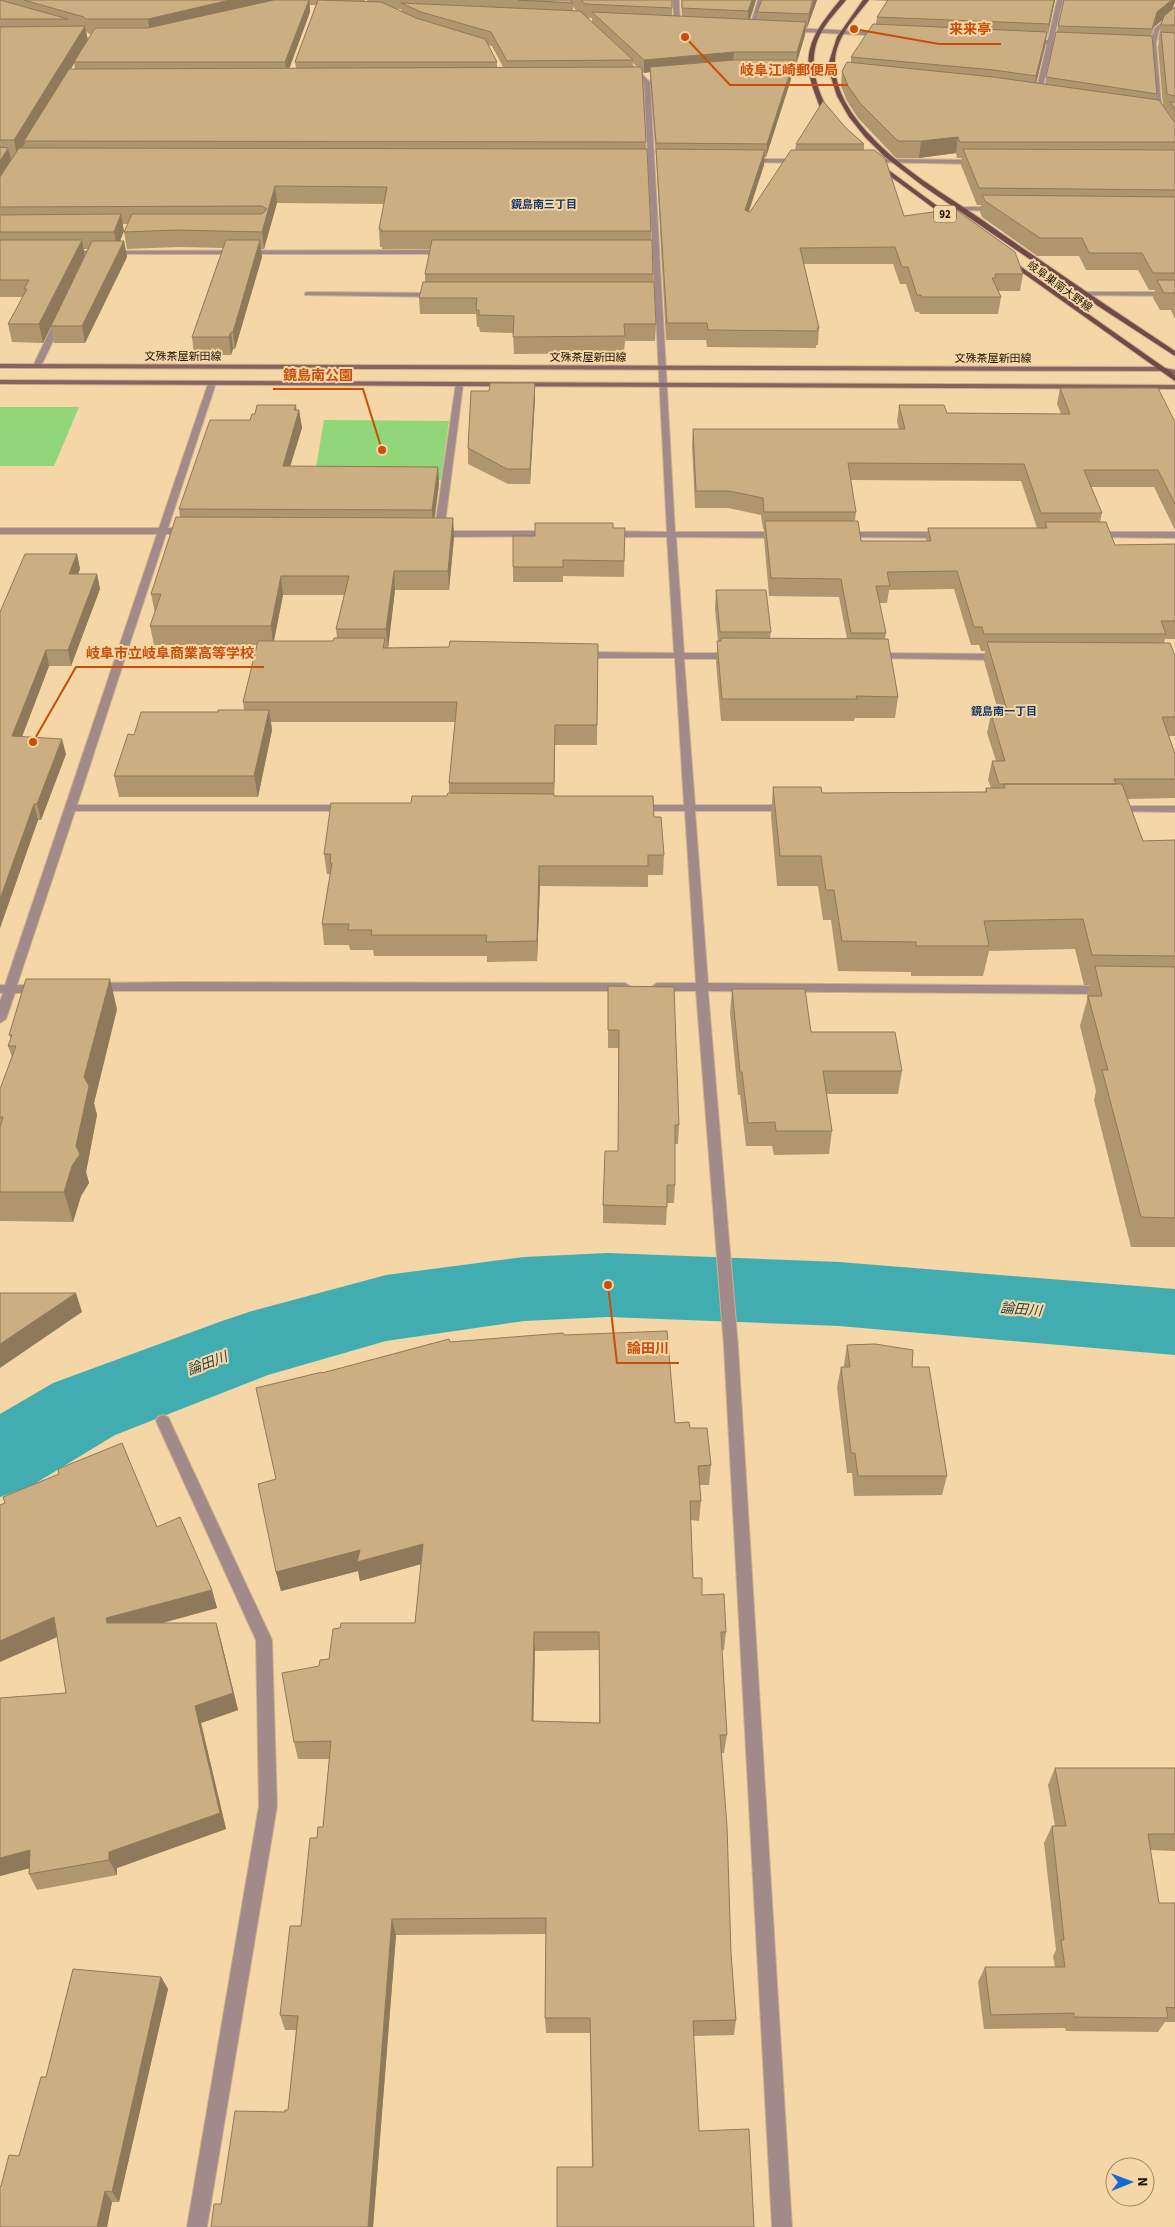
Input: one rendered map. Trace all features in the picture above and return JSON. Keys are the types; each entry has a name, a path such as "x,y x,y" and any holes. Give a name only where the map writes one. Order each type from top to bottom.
{"main road":[{"path":"838,128 821,105 811,69 811,52 818,31 844,0"},
{"name":"岐阜巣南大野線","path":"866,0 842,32 832,60 833,74 839,92 849,112 861,128 895,162 1083,294 1175,354"},
{"name":"92","path":"864,158 873,161 958,224"},
{"name":"岐阜巣南大野線","path":"1005,258 1175,379"},
{"name":"文殊茶屋新田線","path":"0,366 1160,369 1175,372"},
{"path":"0,382 1175,387"}],"street":[{"path":"676,0 677,25"},
{"path":"752,28 762,0"},
{"path":"1038,95 1060,0"},
{"path":"1175,14 1157,29 1154,45 1156,113 1175,140"},
{"path":"668,24 687,25"},
{"path":"742,28 761,29"},
{"path":"780,30 892,35"},
{"path":"1021,41 1079,44"},
{"path":"1144,47 1161,44"},
{"path":"626,61 647,82 653,160 671,534 702,987 730,1333 782,2227"},
{"path":"773,69 811,69"},
{"path":"833,74 843,75"},
{"path":"631,78 652,76"},
{"path":"1029,94 1048,96"},
{"path":"1156,113 1167,114"},
{"path":"643,160 662,160"},
{"path":"739,161 806,161"},
{"path":"873,161 982,162"},
{"path":"962,209 1010,209"},
{"path":"120,253 124,244"},
{"path":"55,253 458,252"},
{"path":"647,252 657,252"},
{"path":"88,262 92,253"},
{"path":"307,294 444,294"},
{"path":"1083,294 1175,294"},
{"path":"649,295 659,295"},
{"path":"37,366 62,314"},
{"path":"0,1019 5,989 71,808 212,383"},
{"path":"439,534 459,385"},
{"path":"0,531 193,532"},
{"path":"429,534 565,534"},
{"path":"594,534 790,535"},
{"path":"839,535 948,535"},
{"path":"1086,535 1175,536"},
{"path":"123,652 282,653"},
{"path":"570,655 739,656"},
{"path":"868,656 1006,657"},
{"path":"71,808 360,808"},
{"path":"630,808 798,808"},
{"path":"1106,809 1175,809"},
{"path":"79,988 178,986 702,987 1116,991"},
{"path":"5,989 50,988"},
{"path":"163,1421 264,1640 268,1806 197,2227"}],"green space":[{"path":"0,407 79,407 54,466 0,466"},
{"path":"324,420 449,421 441,480 314,479"}],"building":[{"path":"0,0 68,19 0,19"},
{"path":"24,0 230,0 148,19 86,19"},
{"path":"274,0 309,0 285,62 74,62 95,28 148,28"},
{"path":"318,0 381,2 416,18 485,39 497,62 295,62"},
{"path":"518,0 570,0 573,3"},
{"path":"581,0 672,0 672,8 585,4"},
{"path":"682,0 752,0 748,11 682,8"},
{"path":"762,0 813,0 809,14 757,12"},
{"path":"888,0 1054,0 1049,24 877,17"},
{"path":"1064,0 1172,0 1157,12 1152,29 1058,26"},
{"path":"401,3 580,11 633,60 507,61 491,32 421,12"},
{"path":"1175,7 1175,25 1161,25 1164,16"},
{"path":"592,12 806,22 797,52 734,52 644,60"},
{"path":"873,24 1047,32 1036,76 994,70 851,57"},
{"path":"85,26 14,140 0,140 0,27"},
{"path":"1056,32 1152,36 1157,94 1046,77"},
{"path":"1161,32 1175,33 1175,96 1167,94"},
{"path":"734,60 794,60 767,144 656,143 650,67"},
{"path":"847,62 993,77 1159,100 1175,123 1175,142 960,142 958,137 921,141 898,141 860,103 848,86 842,71"},
{"path":"640,67 642,69 646,142 24,141 69,69"},
{"path":"823,101 846,128 864,144 796,144"},
{"path":"1170,102 1175,102 1175,110"},
{"path":"0,147 8,148 0,161"},
{"path":"19,148 647,149 651,231 381,231 379,229 387,187 275,186 262,232 176,230 124,232 132,214 262,214 267,209 262,206 0,207 0,177"},
{"path":"656,149 765,150 745,210 750,212 791,150 874,150 885,158 904,216 955,209 1015,252 1023,274 995,274 996,278 992,278 1001,297 922,297 917,295 908,267 902,267 895,247 800,248 819,328 817,328 818,331 708,330 707,323 667,323"},
{"path":"963,149 1175,150 1175,190 979,188"},
{"path":"982,195 1175,197 1175,273 1153,273 1142,253 1089,253 1082,238 1040,238 985,201"},
{"path":"121,214 114,232 0,232 0,215"},
{"path":"0,240 82,240 39,324 8,324 27,289 24,289 29,280 0,280"},
{"path":"226,240 260,240 233,332 231,332 229,337 192,337"},
{"path":"432,240 652,240 653,274 425,274"},
{"path":"92,241 124,241 82,326 51,326"},
{"path":"1157,280 1175,280 1175,293 1164,293"},
{"path":"423,282 654,282 656,324 624,324 625,336 513,337 514,316 479,315 479,310 476,310 477,298 419,298"},
{"path":"490,383 535,383 530,469 507,469 468,448 471,391 489,391"},
{"path":"1060,388 1158,388 1175,422 1175,504 1158,470 1084,470 1102,513 1041,513 1024,464 848,463 856,512 764,512 763,498 729,491 696,491 693,429 905,429 899,405 944,405 947,413 1070,414"},
{"path":"257,405 296,405 294,410 299,410 283,466 438,467 432,510 179,509 210,420 250,420 252,414 255,414"},
{"path":"176,517 453,518 448,571 394,571 386,629 336,629 349,576 281,576 271,626 150,626 161,594 151,594"},
{"path":"765,521 858,521 861,541 931,541 928,528 1047,528 1045,522 1106,522 1115,545 1175,544 1175,621 1161,621 1166,634 984,634 982,627 974,627 957,571 887,572 890,586 876,586 886,633 851,633 841,579 771,578"},
{"path":"535,523 613,523 613,528 625,528 624,561 563,560 563,567 513,567 513,536 535,536"},
{"path":"25,554 77,554 69,574 97,574 68,650 46,650 12,736 62,739 37,804 34,804 0,899 0,612"},
{"path":"716,590 766,590 771,632 720,632"},
{"path":"334,638 385,638 383,648 449,647 450,641 598,644 597,725 555,725 554,783 449,783 457,702 243,702 258,641 333,641"},
{"path":"721,638 888,639 898,697 856,696 857,699 722,699 717,641 721,641"},
{"path":"987,642 1170,643 1175,656 1175,717 1162,717 1175,754 1175,779 1114,779 1116,784 999,784 992,761 1005,761 991,714 1008,714"},
{"path":"218,710 269,710 254,776 114,776 128,734 134,735 141,712 218,712"},
{"path":"1004,784 1122,784 1143,841 1175,840 1175,956 1092,955 1083,919 984,921 989,946 916,946 916,942 842,941 834,890 826,890 821,856 780,856 773,787 821,787 822,793 987,792 986,788 1005,788"},
{"path":"448,793 653,796 654,817 661,817 664,855 648,855 648,866 539,866 537,941 486,942 487,935 371,935 372,930 348,930 349,924 322,924 332,863 330,863 331,854 324,854 331,803 411,803 412,796 447,796"},
{"path":"1095,966 1175,967 1175,1218 1141,1217 1102,1070 1108,1070 1088,996 1102,996"},
{"path":"26,979 110,979 84,1077 89,1086 76,1146 80,1154 72,1166 64,1192 0,1192 0,1127 3,1117 0,1117 0,1089 16,1046 8,1046 12,1035 9,1035"},
{"path":"608,986 674,987 679,1125 675,1125 675,1185 667,1185 667,1207 603,1205 605,1151 618,1151 619,1030 608,1030"},
{"path":"732,989 805,989 811,1032 895,1032 902,1071 823,1071 832,1131 776,1131 775,1122 748,1123 742,1072 740,1072"},
{"path":"0,1293 76,1293 0,1344"},
{"path":"667,1331 675,1423 689,1422 690,1428 707,1428 711,1465 698,1466 701,1501 690,1501 693,1578 702,1578 702,1595 724,1594 726,1632 721,1632 727,1735 720,1735 727,1826 731,1953 736,2020 693,2021 699,2131 749,2129 754,2227 557,2227 557,2167 593,2167 590,2018 545,2018 546,1918 392,1919 368,2227 211,2227 214,2204 221,2204 235,2111 285,2112 285,2110 288,2110 298,2016 280,2015 290,1926 301,1926 310,1838 317,1838 318,1827 323,1827 331,1741 294,1742 282,1673 319,1666 320,1660 329,1659 333,1629 340,1628 341,1623 415,1623 423,1544 357,1562 360,1550 276,1572 258,1484 276,1479 256,1388 322,1373 449,1339 450,1342 563,1333 564,1335","holes":["534,1632 599,1632 600,1723 532,1721"]},
{"path":"875,1344 913,1350 912,1367 929,1367 947,1476 858,1476 855,1453 851,1453 841,1367 850,1367 847,1345"},
{"path":"122,1443 157,1527 180,1517 212,1590 106,1618 107,1623 216,1623 233,1693 195,1706 220,1813 109,1852 109,1860 29,1874 30,1850 0,1858 0,1698 66,1693 54,1617 0,1641 0,1505 5,1503 3,1497 59,1474 58,1469"},
{"path":"1055,1768 1175,1768 1175,1834 1148,1834 1159,1903 1175,1903 1175,2008 1166,2007 1168,2018 1074,2017 1074,2013 991,2015 985,1967 1065,1967 1061,1940 1064,1940 1052,1826 1066,1826"},
{"path":"73,1969 161,1977 112,2192 105,2191 97,2227 0,2227 0,2186 9,2155 19,2156 41,2077 46,2077"}],"waterway":[{"name":"論田川","path":"0,1459 84,1409 252,1345 386,1308 524,1289 608,1285 839,1294 1175,1322"}],"place":[{"name":"来来亭","path":"854,29"},
{"name":"岐阜江崎郵便局","path":"685,37"},
{"name":"鏡島南公園","path":"382,450"},
{"name":"岐阜市立岐阜商業高等学校","path":"33,742"},
{"name":"論田川","path":"608,1285"}],"district":[{"name":"鏡島南三丁目","path":"544,204"},
{"name":"鏡島南一丁目","path":"1004,711"}]}
